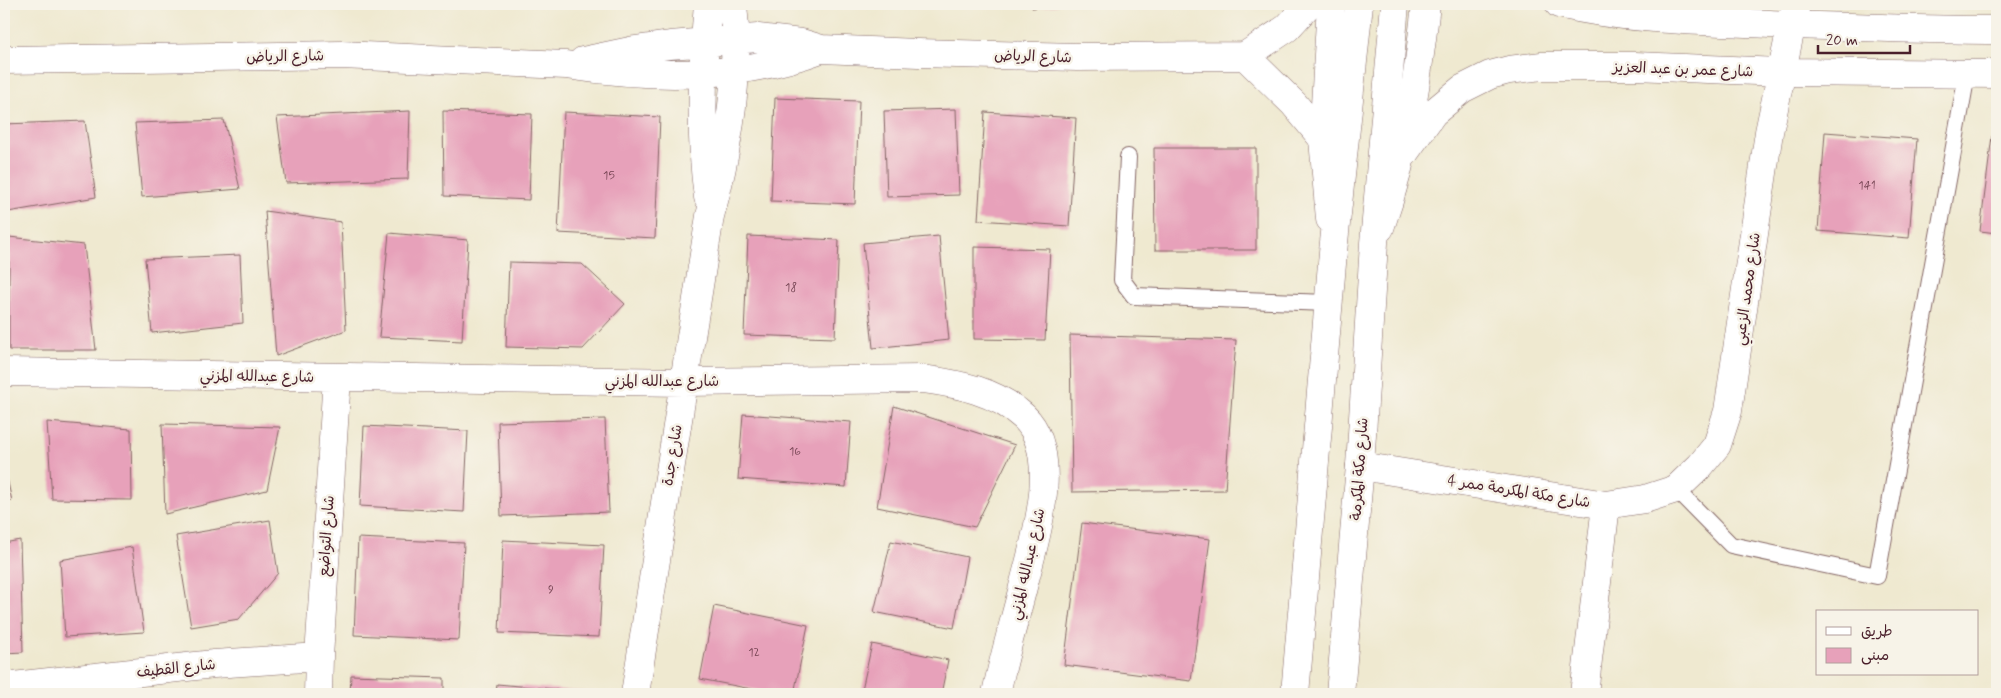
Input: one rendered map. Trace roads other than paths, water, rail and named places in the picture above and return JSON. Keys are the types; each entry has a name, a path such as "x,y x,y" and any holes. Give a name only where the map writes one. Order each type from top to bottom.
{"street":[{"name":"شارع جدة","path":"708,4 705,42 703,145 710,216"},
{"name":"شارع جدة","path":"635,694 710,216 727,144 735,71 736,39 733,4"},
{"path":"742,4 748,14 762,28 779,39"},
{"path":"1309,4 1287,28 1245,56 1294,104 1323,139"},
{"path":"1331,4 1323,139 1333,252"},
{"path":"1295,694 1333,252 1358,4"},
{"name":"شارع مكة المكرمة","path":"1340,694 1360,466 1374,243 1395,4"},
{"name":"شارع مكة المكرمة","path":"1374,243 1394,189 1403,154 1420,62 1426,4"},
{"path":"1559,4 1638,18 1793,14 1922,30 1997,30"},
{"name":"شارع محمد الزعبي","path":"1676,489 1700,466 1717,445 1728,411 1769,132 1793,14"},
{"name":"شارع الرياض","path":"566,65 634,50 736,39 779,39 821,49 1077,57 1245,56"},
{"name":"شارع الرياض","path":"4,60 341,55 566,65 635,74 735,71 779,63 821,49"},
{"name":"شارع عمر بن عبد العزيز","path":"1403,154 1433,113 1462,89 1490,76 1509,70 1542,66 1634,66 1780,72 1997,74"},
{"name":"شارع عبدالله المزني","path":"4,372 683,382 923,379 960,384 982,391 1006,404 1025,418 1036,434 1043,458 1044,483 1039,522 996,694"},
{"name":"شارع التواضع","path":"318,694 337,377"},
{"name":"شارع مكة المكرمة ممر 4","path":"1360,466 1606,505 1645,499 1676,489"},
{"path":"1584,694 1606,505"},
{"name":"شارع القطيف","path":"4,687 214,664 319,657"}],"lane":[{"path":"1676,489 1731,545 1877,576 1967,74"},
{"path":"1128,157 1122,280 1134,296 1329,303"}]}
